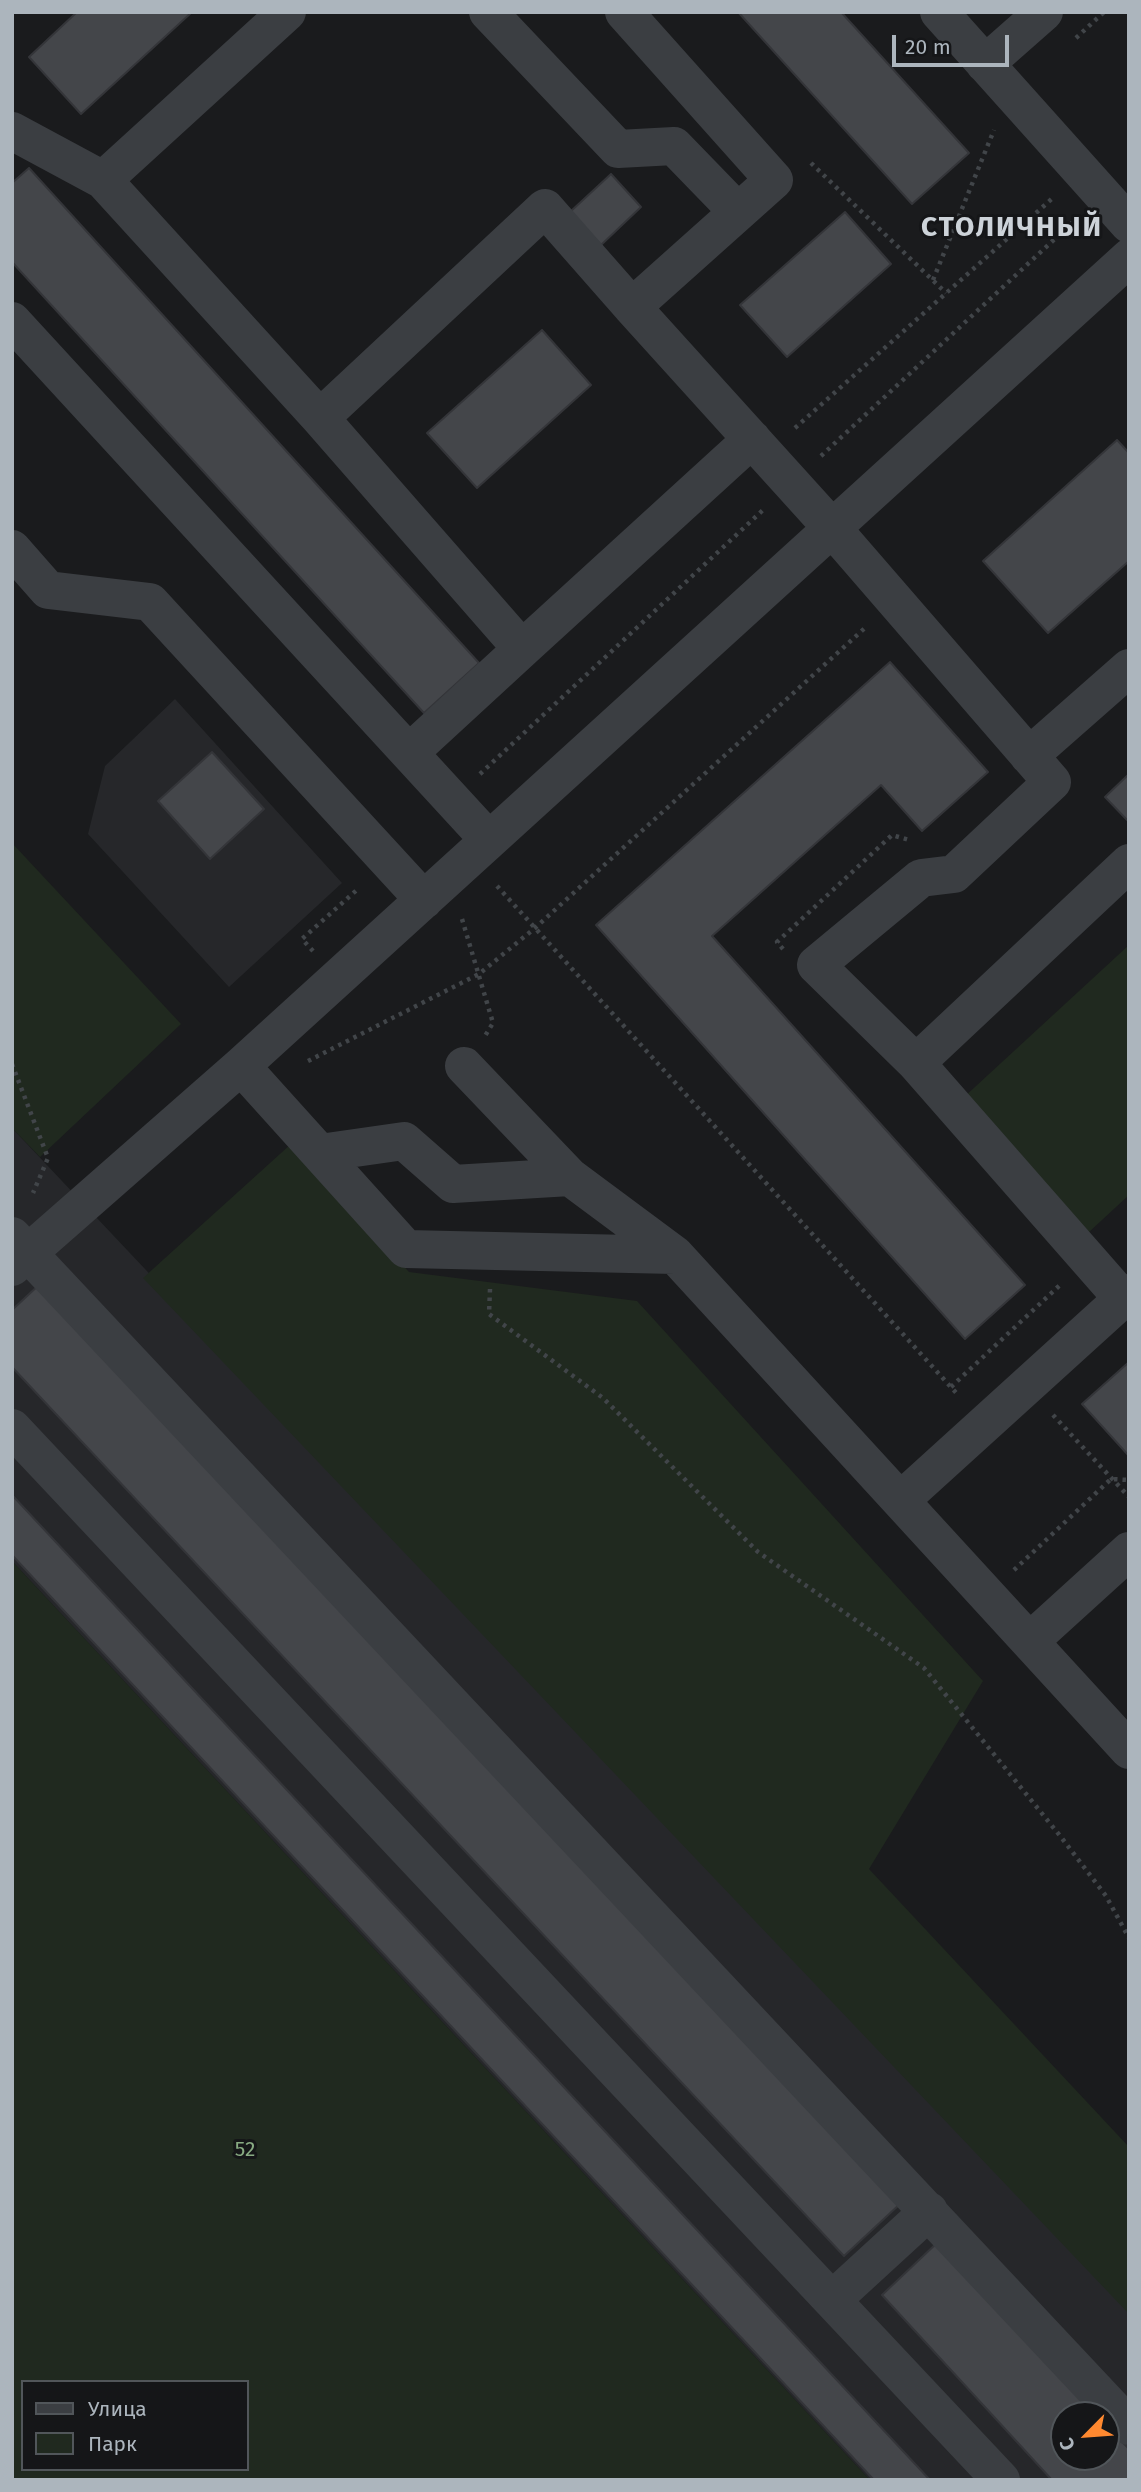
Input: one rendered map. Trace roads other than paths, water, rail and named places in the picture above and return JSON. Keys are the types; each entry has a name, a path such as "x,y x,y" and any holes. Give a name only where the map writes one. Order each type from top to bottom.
{"street":[{"path":"103,180 287,12"},
{"path":"488,12 618,149 674,146 738,212"},
{"path":"624,12 774,180 632,307"},
{"path":"939,12 1129,224"},
{"path":"985,64 1044,12"},
{"path":"12,131 103,180 320,418 522,649"},
{"path":"320,418 545,208 832,528 1052,782 954,874 921,878 816,965 916,1063 1126,1296 901,1500"},
{"path":"1129,257 241,1066 17,1249 929,2211 1129,2426"},
{"path":"12,321 452,800 458,868"},
{"path":"409,753 522,649 759,447"},
{"path":"12,549 48,590 150,601 389,861 458,868"},
{"path":"1029,756 1129,668"},
{"path":"916,1063 1129,863"},
{"path":"241,1066 406,1249 675,1255"},
{"path":"464,1066 570,1177 675,1255 1129,1749"},
{"path":"320,1153 404,1141 453,1184 570,1177"},
{"path":"12,1428 1001,2480"},
{"path":"1030,1641 1129,1551"},
{"path":"832,2300 929,2211"}],"district":[{"name":"СТОЛИЧНЫЙ","path":"1012,228"}],"park label":[{"name":"52","path":"245,2150"}]}
